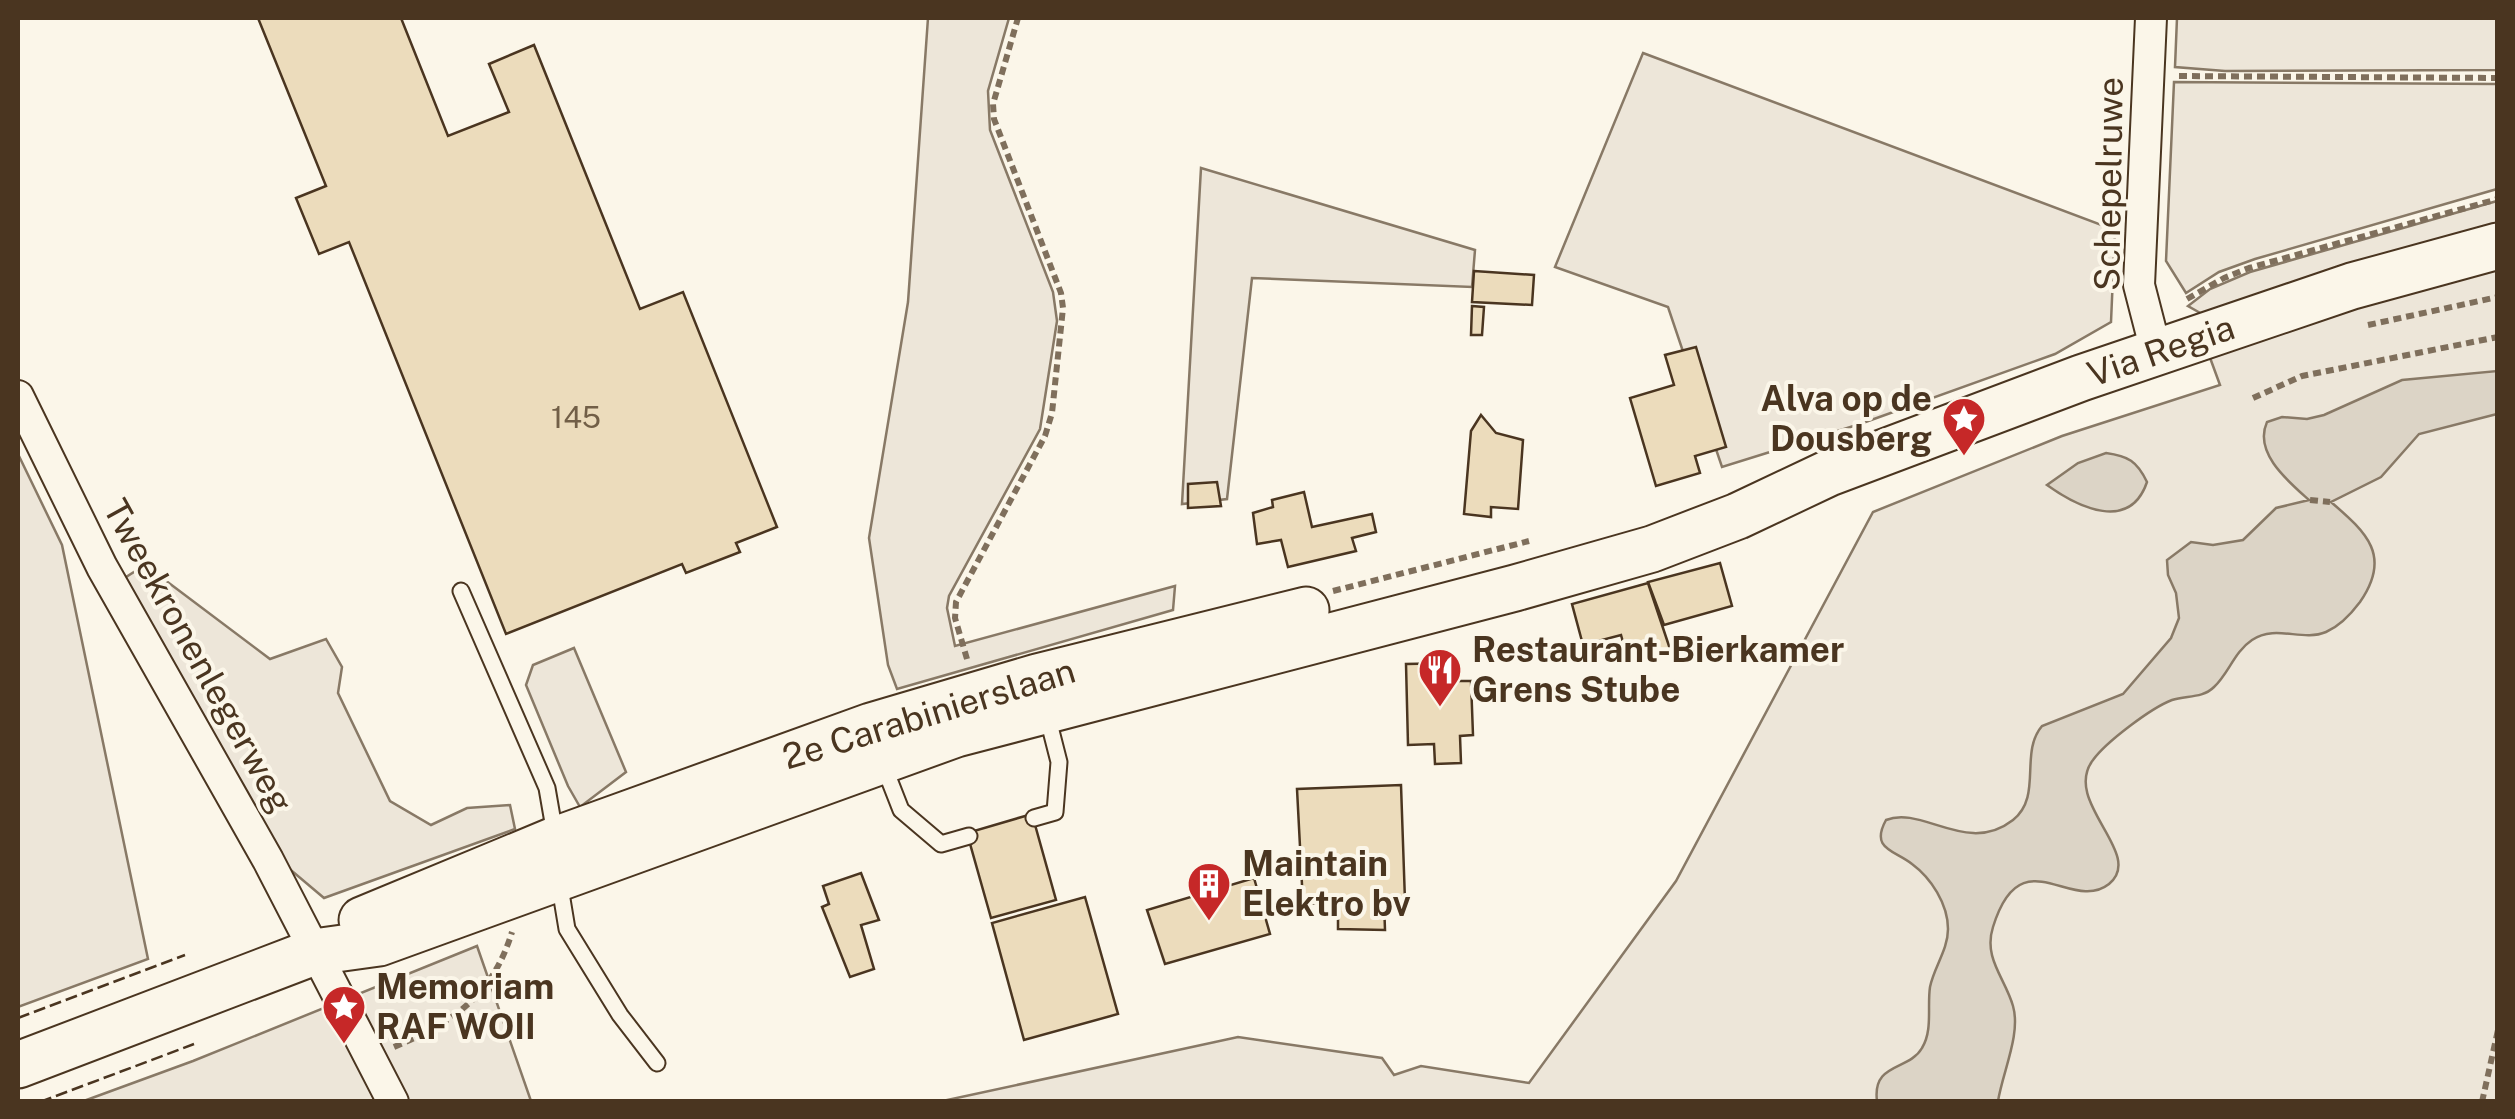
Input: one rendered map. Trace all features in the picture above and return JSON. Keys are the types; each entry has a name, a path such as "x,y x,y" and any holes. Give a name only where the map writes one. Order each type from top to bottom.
{"main road":[{"name":"Via Regia","path":"1553,554 1829,473 2151,336 2498,246"},
{"name":"2e Carabinierslaan","path":"18,1065 314,952 368,916 557,859 876,743 1041,693 1553,554"}],"street":[{"name":"Schepelruwe","path":"2151,18 2140,285 2151,336"},
{"name":"Tweekronenlegerweg","path":"18,396 102,566 268,860 393,1102"}],"lane":[{"path":"461,591 546,788 568,928 620,1015 657,1063"},
{"path":"1034,818 1055,812 1060,762 1041,693"},
{"path":"876,743 901,810 940,844 968,836"}],"path":[{"path":"971,672 955,618 956,602 1045,436 1052,413 1063,308 1056,278 994,118 993,104 1018,18"},
{"path":"2149,76 2498,78"},
{"path":"2151,336 2224,278 2249,268 2498,199"},
{"path":"2253,398 2302,376 2498,337"},
{"path":"2310,500 2330,502"},
{"path":"1322,594 1553,554"},
{"path":"369,1056 424,1034 457,1015 481,993 504,958 515,922"},
{"path":"2482,1102 2498,1030"}],"shaded area":[{"path":"928,18 1009,18 988,91 990,130 1053,292 1057,321 1040,429 949,596 947,608 955,646 1175,586 1173,610 897,689 888,665 869,538 908,302"},
{"path":"2177,18 2497,18 2497,70 2225,71 2175,67"},
{"path":"1643,53 2115,230 2111,322 2055,354 1860,424 1722,467 1668,307 1555,267"},
{"path":"2174,82 2497,84 2497,189 2255,259 2219,272 2186,293 2166,261"},
{"path":"1201,168 1475,250 1472,287 1252,278 1227,499 1182,504"},
{"path":"2497,201 2497,228 2202,314 2188,306 2210,289 2250,272"},
{"path":"2497,266 2497,1101 938,1102 1238,1037 1382,1058 1394,1075 1421,1066 1529,1083 1676,881 1873,512 2062,436 2220,385 2205,344"},
{"path":"2497,371 2497,414 2419,434 2381,477 2331,502 2364,535 2374,558 2369,586 2345,619 2317,635 2270,633 2252,640 2209,691 2172,700 2153,710 2118,735 2093,760 2086,776 2087,793 2118,858 2118,872 2109,884 2094,891 2032,881 2018,886 2004,900 1993,927 1991,948 2013,1006 2015,1028 1998,1101 1877,1101 1880,1080 1916,1055 1925,1041 1930,987 1948,929 1942,901 1932,884 1882,843 1886,820 1915,819 1979,833 1996,830 2013,820 2027,799 2032,749 2042,726 2123,694 2171,638 2179,618 2167,560 2191,542 2213,545 2243,540 2276,508 2309,500 2283,476 2269,456 2264,434 2267,422 2282,417 2307,419 2324,415 2402,380"},
{"path":"2106,453 2131,461 2147,482 2129,507 2103,511 2088,507 2047,485 2078,463"},
{"path":"18,454 62,545 148,959 18,1007"},
{"path":"145,565 270,659 326,639 342,667 338,693 390,801 431,825 467,808 510,805 515,829 324,898 286,866 123,579"},
{"path":"574,648 626,772 580,807 526,685 533,665"},
{"path":"477,946 531,1101 81,1102 193,1061"}],"building":[{"path":"258,18 401,18 448,136 509,112 489,64 534,45 640,309 683,292 777,527 736,543 740,552 686,573 682,564 506,634 349,242 319,254 296,198 326,186"},
{"path":"1474,271 1534,275 1532,305 1472,302"},
{"path":"1472,306 1484,307 1482,335 1471,335"},
{"path":"1696,347 1726,447 1695,456 1700,473 1656,486 1630,398 1674,385 1665,355"},
{"path":"1481,415 1496,433 1523,440 1518,509 1491,507 1491,517 1464,514 1471,431"},
{"path":"1217,482 1221,506 1188,508 1188,484"},
{"path":"1304,492 1312,527 1372,514 1376,532 1352,538 1356,551 1288,567 1281,540 1257,544 1253,513 1273,507 1272,500"},
{"path":"1720,563 1732,606 1664,625 1648,582"},
{"path":"1648,583 1671,652 1629,664 1621,635 1583,645 1572,604"},
{"name":"Restaurant-Bierkamer Grens Stube","path":"1456,663 1457,681 1471,681 1473,735 1460,736 1461,763 1435,764 1434,744 1408,745 1406,664"},
{"path":"1401,785 1405,901 1384,902 1385,930 1338,929 1338,909 1322,910 1321,903 1303,904 1297,789"},
{"path":"1032,814 1056,900 991,918 967,833"},
{"path":"861,873 879,920 861,925 874,969 850,977 822,907 829,904 823,886"},
{"name":"Maintain Elektro bv","path":"1254,878 1270,934 1165,964 1147,910"},
{"path":"1085,897 1118,1014 1024,1040 992,923"}],"fence":[{"path":"18,1018 185,955"},
{"path":"40,1102 194,1044"}],"place":[{"name":"Alva op de Dousberg","path":"1964,457"},
{"name":"Restaurant-Bierkamer Grens Stube","path":"1440,708"},
{"name":"Maintain Elektro bv","path":"1209,922"},
{"name":"Memoriam RAF WOII","path":"344,1045"}]}
